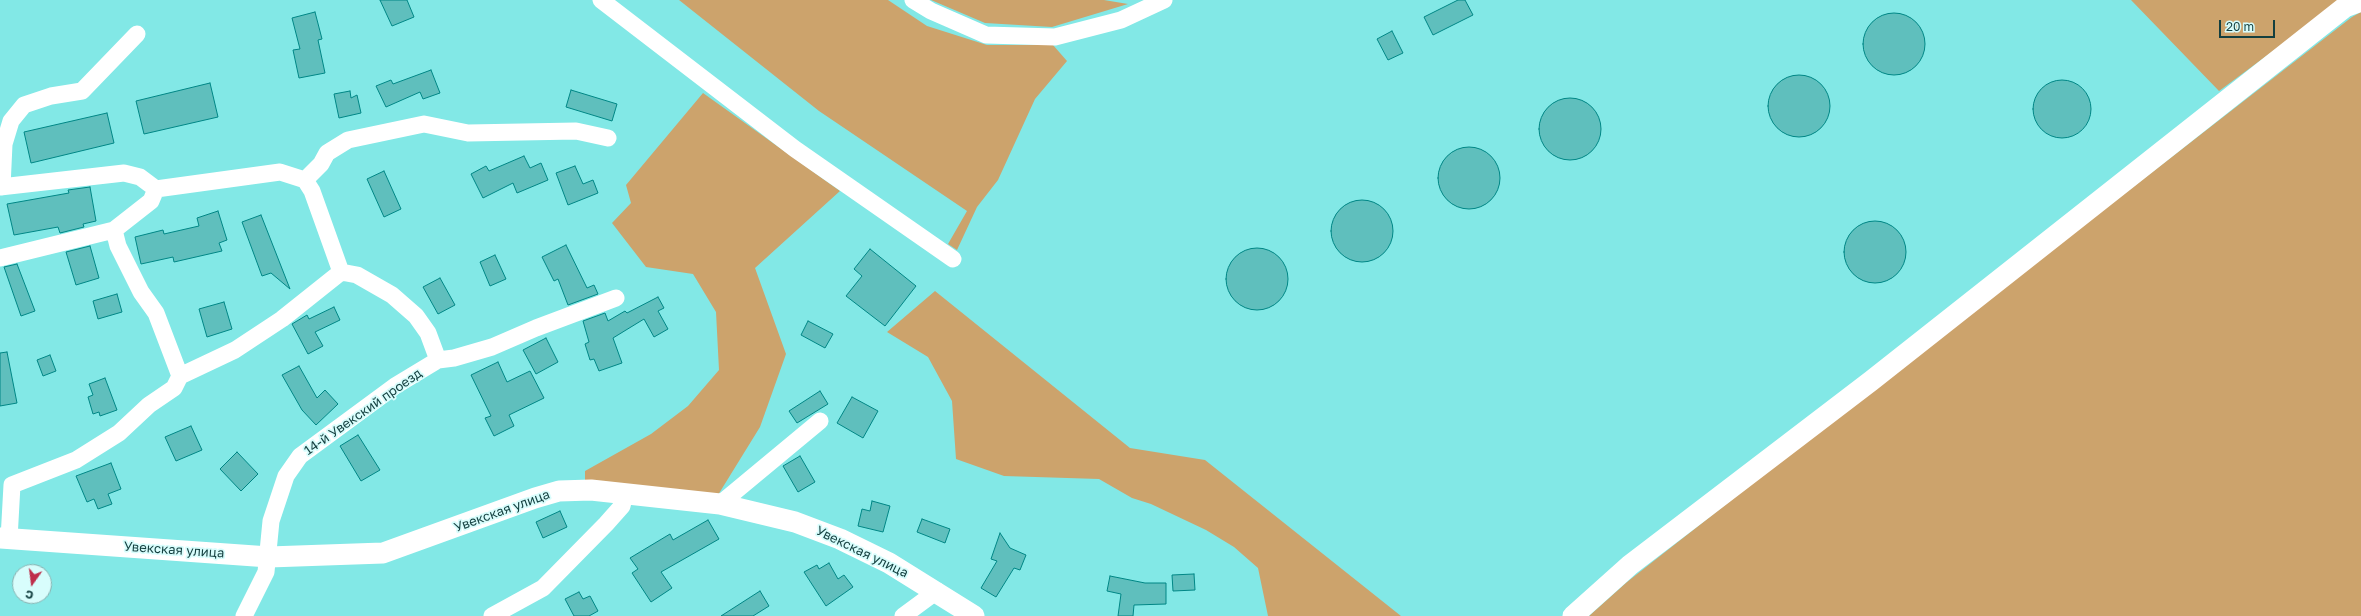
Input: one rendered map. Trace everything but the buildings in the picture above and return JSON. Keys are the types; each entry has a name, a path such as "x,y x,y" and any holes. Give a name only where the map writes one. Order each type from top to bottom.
{"street":[{"path":"601,0 795,149 952,259"},
{"path":"913,0 931,12 986,34 1055,37 1121,20 1164,0"},
{"path":"1573,616 1630,565 1870,381 2345,7 2361,1"},
{"path":"137,34 82,90 51,96 24,105 12,121 4,144 1,187 124,173 140,177 156,189 280,172 305,180 312,191 341,272"},
{"path":"305,180 321,164 327,153 348,140 424,124 468,133 576,131 608,138"},
{"path":"0,258 114,230 151,201 156,189"},
{"path":"114,230 118,246 141,292 156,312 180,376 235,350 282,319 341,272 357,275 392,295 416,316 428,333 438,360"},
{"name":"14-й Увекский проезд","path":"244,616 266,572 271,521 286,476 300,456 395,386 438,360 454,358 492,347 536,328 616,298"},
{"name":"Увекская улица","path":"180,376 174,388 149,405 119,433 76,460 12,485 4,539 268,557 383,553 535,498 559,491 591,490 720,504 795,522 840,539 889,563 937,591 974,616"},
{"path":"720,504 820,421"},
{"path":"492,616 543,588 622,506 625,494"},
{"path":"903,616 937,591"}],"shaded area":[{"path":"679,0 888,0 927,26 987,45 1053,45 1067,61 1035,99 998,180 977,207 957,250 948,244 967,211 819,111"},
{"path":"931,0 1104,0 1128,4 1052,27 985,23"},
{"path":"2131,0 2342,0 2219,91"},
{"path":"2361,12 2361,616 1589,616 1627,582 1842,413 2352,17"},
{"path":"703,93 840,191 755,268 786,354 760,427 718,495 585,481 585,471 651,434 688,406 719,370 716,312 693,274 646,267 612,223 631,203 626,185"},
{"path":"935,291 1130,448 1205,460 1401,616 1268,616 1258,568 1234,547 1206,530 1151,504 1132,498 1099,479 1004,476 956,459 952,401 928,357 887,332"}]}
